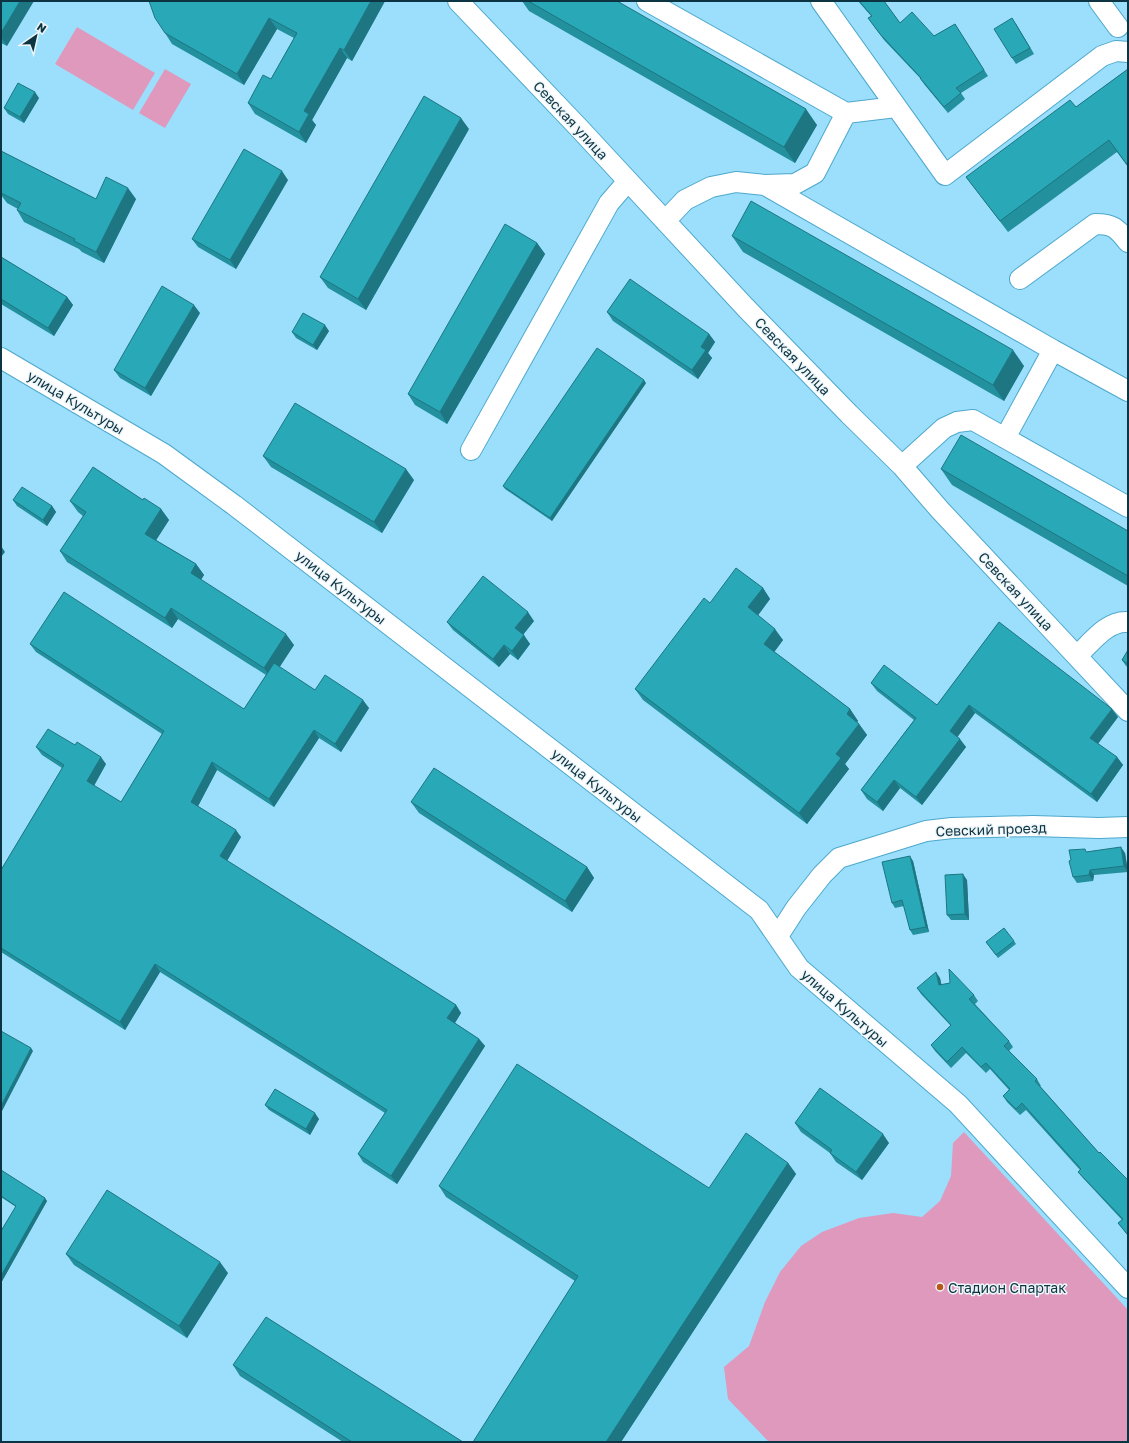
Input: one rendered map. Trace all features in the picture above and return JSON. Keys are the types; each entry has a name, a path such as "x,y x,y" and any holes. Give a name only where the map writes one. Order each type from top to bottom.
{"street":[{"name":"Севская улица","path":"459,1 745,307 902,466 946,516 1128,711"},
{"path":"647,1 846,113 896,107"},
{"path":"821,1 945,175 1102,56 1116,51 1128,52"},
{"path":"1099,1 1125,29"},
{"path":"665,221 685,200 711,187 736,182 765,185 794,184 816,173 846,113"},
{"path":"471,450 609,203 628,181"},
{"path":"765,185 1053,350 1128,391"},
{"path":"1020,279 1095,224 1107,224 1118,229 1128,242"},
{"path":"1005,438 1053,350"},
{"name":"улица Культуры","path":"1,358 164,454 234,505 759,910 799,968 958,1104 1128,1288"},
{"path":"902,466 944,428 957,422 973,420 1128,507"},
{"path":"1077,656 1108,626 1121,621 1128,622"},
{"name":"Севский проезд","path":"778,936 796,908 822,874 838,858 918,833 952,828 1033,826 1099,828 1128,827"}],"shaded area":[{"path":"77,27 155,73 133,110 55,64"},
{"path":"165,69 191,84 165,128 139,113"},
{"name":"Стадион Спартак","path":"964,1132 1128,1310 1128,1442 769,1442 728,1399 724,1367 749,1346 765,1302 780,1272 801,1246 822,1232 859,1218 893,1213 922,1217 940,1201 951,1176 953,1143"}],"building":[{"path":"1,1 20,1 1,33"},
{"path":"149,1 371,1 344,50 340,48 304,111 309,114 299,132 248,103 263,75 271,79 297,33 269,18 237,74 165,33 155,18"},
{"path":"528,1 617,1 806,109 784,147"},
{"path":"859,1 884,1 900,23 912,12 934,36 955,24 984,70 956,88 961,93 944,107 921,78 880,34 868,18 872,16"},
{"path":"1012,18 1030,48 1012,58 994,29"},
{"path":"1128,69 1128,166 1109,140 1000,221 966,177 1070,100 1076,107"},
{"path":"18,83 35,92 20,117 4,108"},
{"path":"424,96 461,118 358,299 320,277"},
{"path":"244,149 282,171 230,260 192,239"},
{"path":"1,151 96,199 106,177 128,188 96,252 74,241 75,239 17,210 21,203 1,193"},
{"path":"751,201 1013,350 993,385 732,236"},
{"path":"505,224 537,243 440,412 408,394"},
{"path":"1,257 67,297 48,328 1,299"},
{"path":"630,279 709,334 701,347 706,350 692,370 607,312"},
{"path":"162,286 194,305 145,388 114,370"},
{"path":"303,313 325,325 313,345 292,332"},
{"path":"597,348 644,380 550,518 503,486"},
{"path":"295,403 406,469 374,522 263,456"},
{"path":"961,435 1128,531 1128,576 941,469"},
{"path":"93,467 143,500 144,498 161,509 145,534 196,564 191,573 286,634 264,668 171,608 165,618 60,551 86,512 70,501"},
{"path":"22,487 52,506 43,520 13,500"},
{"path":"736,568 763,588 748,607 775,629 764,644 850,709 847,714 859,724 836,754 841,758 799,813 635,689 704,598 710,603"},
{"path":"483,576 528,612 515,628 524,635 512,651 504,645 493,659 447,622"},
{"path":"64,592 244,709 274,663 315,690 325,675 363,700 335,744 314,730 269,799 212,762 191,802 236,830 220,856 456,1005 447,1018 479,1039 391,1176 358,1154 387,1110 155,964 120,1022 1,948 1,870 64,765 36,747 48,729 75,745 77,742 101,757 87,781 121,802 164,731 30,644"},
{"path":"999,622 1112,709 1090,738 1117,757 1091,794 969,705 950,731 960,739 916,797 894,780 877,802 861,790 916,718 871,683 884,665 937,705"},
{"path":"1128,650 1128,664 1122,660"},
{"path":"434,768 587,867 565,901 411,802"},
{"path":"1121,847 1124,866 1090,870 1089,875 1073,877 1069,861 1071,860 1069,850 1085,849 1086,852"},
{"path":"910,856 926,927 910,930 902,900 892,903 882,862"},
{"path":"963,874 965,914 947,915 945,875"},
{"path":"1004,928 1014,941 996,955 986,942"},
{"path":"949,969 974,995 969,999 1009,1041 1004,1046 1037,1079 1035,1081 1099,1153 1100,1152 1128,1180 1128,1235 1118,1223 1123,1219 1078,1172 1081,1169 1022,1103 1016,1109 1003,1096 1010,1089 986,1063 981,1067 962,1047 947,1062 931,1045 951,1025 917,988 936,972 939,985 950,983"},
{"path":"1,1031 31,1048 1,1106"},
{"path":"517,1064 709,1188 746,1133 788,1163 606,1442 473,1442 578,1276 439,1186"},
{"path":"820,1088 883,1134 856,1172 830,1153 832,1150 795,1123"},
{"path":"275,1089 315,1113 306,1129 265,1105"},
{"path":"1,1170 45,1198 1,1276 1,1231 16,1206 1,1196"},
{"path":"107,1190 220,1262 179,1326 66,1254"},
{"path":"266,1317 463,1442 352,1442 233,1365"}],"place":[{"name":"Стадион Спартак","path":"940,1287"}]}
